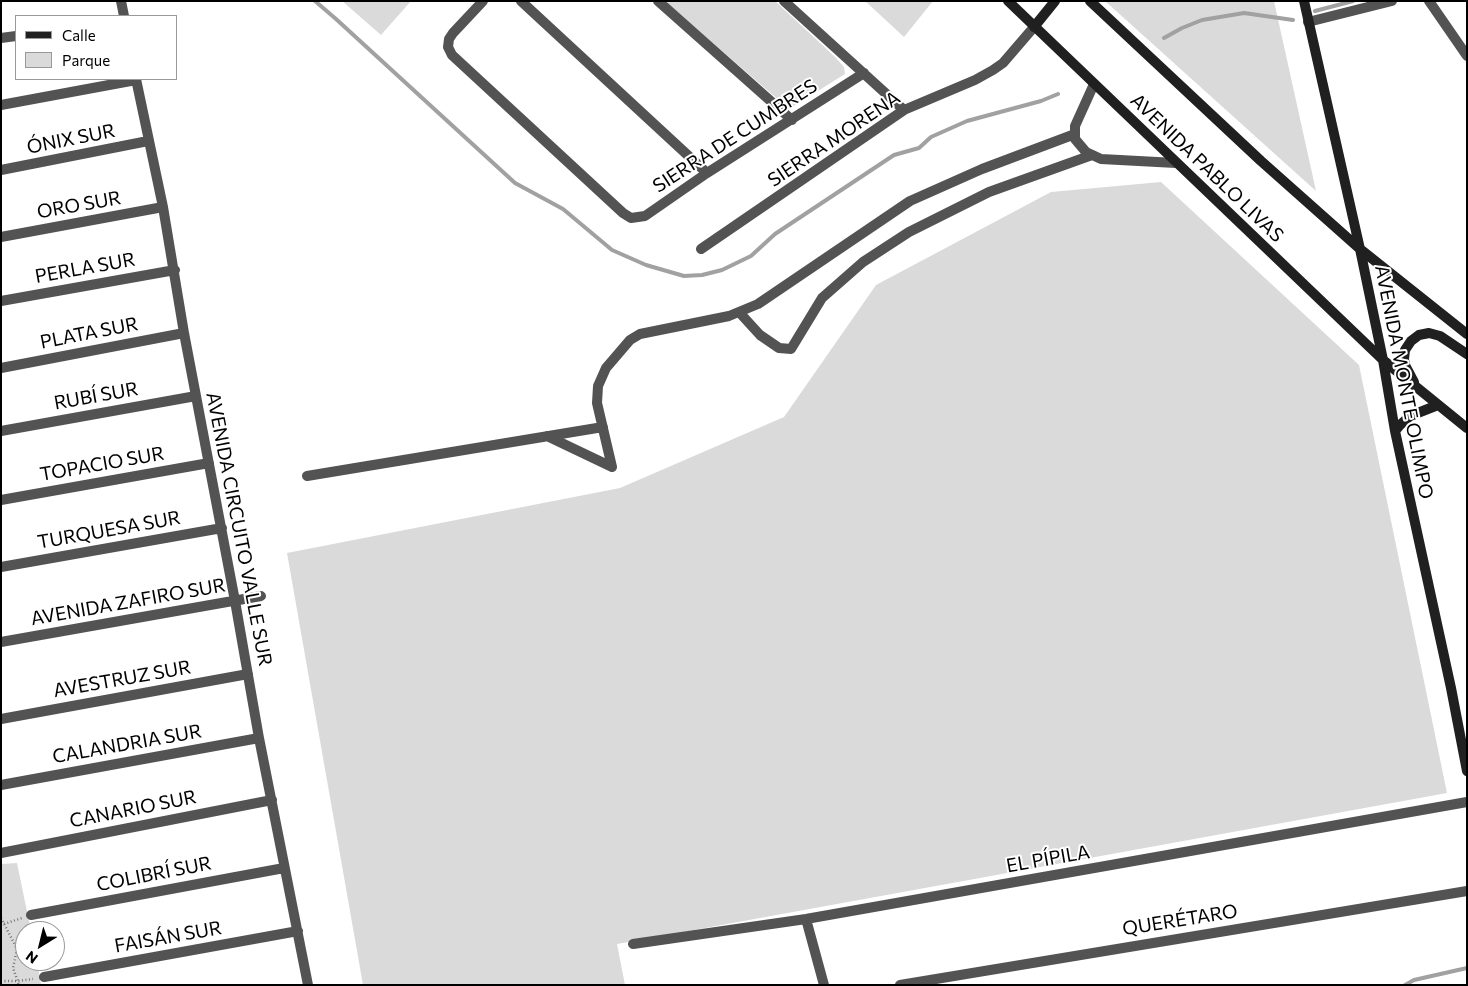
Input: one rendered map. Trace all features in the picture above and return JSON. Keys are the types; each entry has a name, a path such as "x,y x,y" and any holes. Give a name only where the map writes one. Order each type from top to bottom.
{"main road":[{"name":"AVENIDA PABLO LIVAS","path":"1008,1 1382,360 1419,389"},
{"path":"1034,27 1055,1"},
{"path":"1090,1 1261,161 1360,249 1467,334"},
{"name":"AVENIDA MONTE OLIMPO","path":"1304,1 1360,249 1395,432 1451,688 1467,771"},
{"path":"1467,354 1448,340 1434,333 1418,335 1411,341 1405,350 1404,359 1408,372 1419,389 1467,428"},
{"path":"1395,432 1410,416 1438,405"}],"street":[{"path":"121,1 122,15"},
{"name":"SIERRA DE CUMBRES","path":"483,1 449,39 448,47 452,54 622,213 631,218 645,216 707,173 864,73"},
{"path":"522,1 707,173"},
{"path":"658,1 792,120"},
{"path":"784,1 904,110"},
{"path":"1308,22 1392,1"},
{"path":"1430,1 1467,56"},
{"name":"SIERRA MORENA","path":"701,249 904,110 987,74 1003,63 1034,27"},
{"path":"1,38 15,36"},
{"path":"1,105 131,80"},
{"name":"AVENIDA CIRCUITO VALLE SUR","path":"136,80 163,207 184,333 236,601 259,738 308,985"},
{"path":"1094,84 1075,126 1075,139 1086,152 1101,159 1176,162"},
{"path":"548,436 612,467 597,403 598,386 606,368 630,340 640,334 729,316 758,304 910,201 982,169 1075,134"},
{"name":"ÓNIX SUR","path":"1,170 148,141"},
{"path":"739,312 760,335 779,348 791,349 822,298 863,262 909,232 989,192 1092,155"},
{"name":"ORO SUR","path":"1,236 163,207"},
{"name":"PERLA SUR","path":"1,301 174,270"},
{"name":"PLATA SUR","path":"1,368 184,333"},
{"name":"RUBÍ SUR","path":"1,431 196,396"},
{"path":"307,476 603,427"},
{"name":"TOPACIO SUR","path":"1,500 209,463"},
{"name":"TURQUESA SUR","path":"1,566 222,528"},
{"name":"AVENIDA ZAFIRO SUR","path":"1,642 261,596"},
{"name":"AVESTRUZ SUR","path":"1,719 248,674"},
{"name":"CALANDRIA SUR","path":"1,785 259,738"},
{"name":"CANARIO SUR","path":"1,853 272,800"},
{"name":"EL PÍPILA","path":"634,944 806,919 1467,802"},
{"name":"COLIBRÍ SUR","path":"31,915 284,868"},
{"name":"QUERÉTARO","path":"900,985 1467,891"},
{"path":"806,919 824,985"},
{"name":"FAISÁN SUR","path":"44,977 298,931"}],"path":[{"path":"4,924 31,915"},
{"path":"1,918 17,949 14,968 19,983"},
{"path":"1,981 19,983 44,977"}],"green space":[{"path":"342,1 411,1 381,35"},
{"path":"668,1 775,1 834,56 844,67 845,74 789,109 668,4"},
{"path":"865,1 933,1 904,37"},
{"path":"1105,1 1274,1 1316,191"},
{"path":"1161,182 1359,365 1447,793 617,944 625,985 363,985 287,553 620,488 784,417 876,285 1051,192"},
{"path":"17,863 29,921 15,921 15,971 39,971 41,985 1,985 1,864"}],"waterway":[{"path":"315,1 515,183 563,209 612,250 646,265 684,276 702,275 722,270 751,256 775,234 894,155 919,148 931,137 967,121 1041,101 1058,94"},
{"path":"1315,11 1353,1"},
{"path":"1164,38 1202,20 1244,13 1293,20"},
{"path":"1405,985 1414,980 1467,968"}]}
